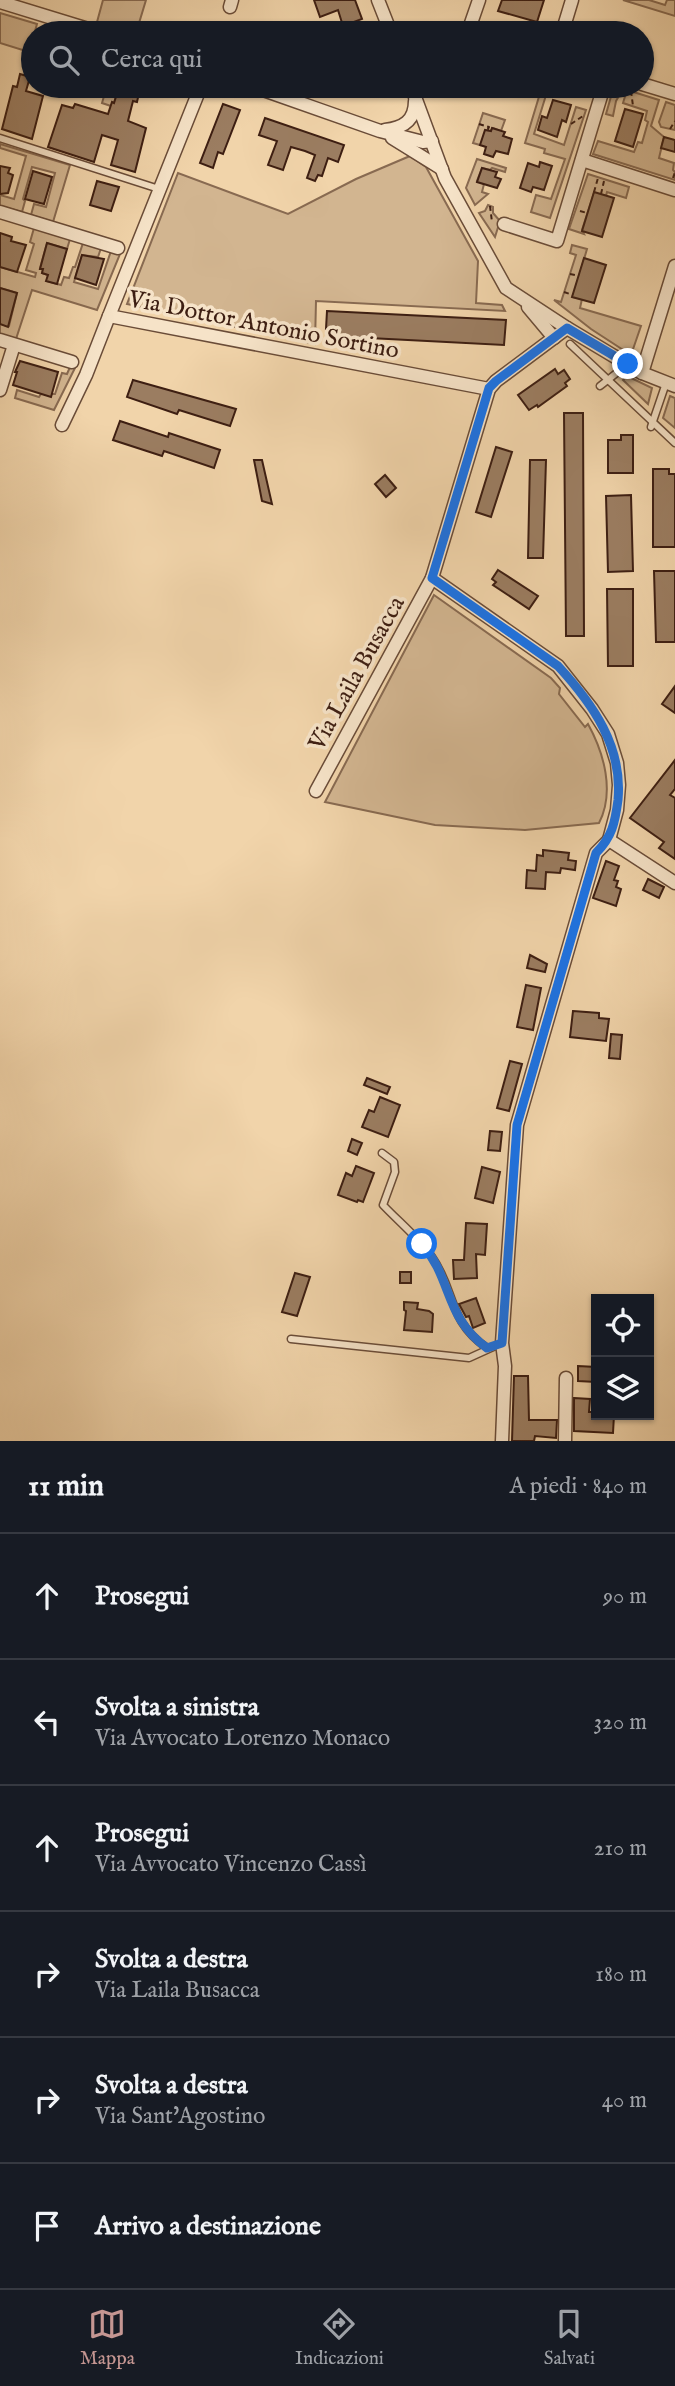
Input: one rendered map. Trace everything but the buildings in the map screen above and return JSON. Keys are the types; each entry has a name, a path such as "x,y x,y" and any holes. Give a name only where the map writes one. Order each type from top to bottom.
{"street":[{"path":"378,0 386,21"},
{"path":"472,21 479,0"},
{"path":"566,21 572,0"},
{"path":"0,2 62,21"},
{"path":"654,90 675,94"},
{"name":"Via Dottor Antonio Sortino","path":"196,98 109,316 489,388"},
{"path":"286,98 380,131 423,142 432,141"},
{"path":"380,131 407,123 415,110 413,98"},
{"path":"415,98 442,169 503,284 521,299 642,373 670,384"},
{"path":"501,226 557,241 600,98"},
{"path":"380,131 442,169"},
{"path":"582,160 674,185"},
{"path":"0,212 118,248"},
{"path":"642,373 675,266"},
{"path":"521,299 554,338"},
{"path":"62,425 86,375 109,316"},
{"path":"489,388 567,328"},
{"path":"0,340 72,362"},
{"path":"0,390 14,345"},
{"name":"Via Laila Busacca","path":"316,791 432,578 489,388"},
{"path":"432,578 558,666 608,734 617,763 619,785 617,810 609,840 596,853 517,1125 502,1343 505,1366 502,1441"},
{"path":"609,840 675,883"},
{"path":"565,1441 566,1378"}],"lane":[{"path":"0,138 159,189"},
{"path":"570,344 652,425 675,443"},
{"path":"600,386 628,364"},
{"path":"652,425 670,384"},
{"path":"382,1153 394,1162 395,1171 383,1205 432,1256 454,1311 463,1326 487,1348"},
{"path":"291,1339 469,1358 502,1343"}],"path":[{"path":"633,106 634,98"},
{"path":"571,124 584,116"},
{"path":"670,129 675,121"},
{"path":"479,124 489,127 487,131"},
{"path":"674,185 675,172"},
{"path":"594,192 598,177"},
{"path":"601,194 605,180"},
{"path":"490,206 490,218 501,226"},
{"path":"576,210 587,213"},
{"path":"570,274 579,276"},
{"path":"564,292 573,295"}],"shaded area":[{"path":"103,0 146,0 140,21 97,21"},
{"path":"623,0 649,0 665,5 667,0 675,0 675,16"},
{"path":"0,13 27,21 21,21 21,50 0,43"},
{"path":"103,98 116,98 111,106 102,103"},
{"path":"539,98 545,98 534,134 564,145 576,107 586,110 550,218 531,212 536,195 551,199 565,159 544,153 545,149 525,143"},
{"path":"611,98 618,98 613,116 606,114"},
{"path":"625,98 659,100 651,126 664,137 659,158 674,163 675,180 593,154 598,141 634,152 638,142 642,143 648,122 645,120 647,111 623,103"},
{"path":"666,102 675,105 675,130 661,127 659,122"},
{"path":"483,113 505,120 501,131 493,128 480,145 473,143"},
{"path":"0,144 70,165 53,222 31,215 34,204 46,207 55,173 32,167 22,212 0,206 0,195 14,199 26,156 0,148"},
{"path":"410,156 426,167 478,261 476,303 502,305 505,311 316,301 315,344 127,304 178,173 288,214 356,179"},
{"path":"477,159 506,168 505,172 482,168 477,181 484,184 482,192 488,194 475,205 466,188"},
{"path":"588,174 629,187 626,198 607,192 606,196 594,193 582,230 584,234 569,229"},
{"path":"488,205 493,207 493,213 500,221 495,237 479,213 485,211"},
{"path":"34,228 70,239 67,249 47,243 40,268 43,269 42,273 48,275 47,281 61,285 64,277 69,278 83,243 101,248 98,257 82,255 74,282 98,289 111,251 120,254 97,310 32,290 16,339 0,334 0,324 9,326 17,293 0,288 0,267 35,277 36,273 26,270 34,244 30,242"},
{"path":"572,245 587,249 573,297 582,299 580,308 641,326 631,355 554,300 561,302 576,255 570,253"},
{"path":"70,367 75,368 54,410 15,398 17,390 39,397 41,394 55,394 62,373 67,374"},
{"path":"627,376 652,388 648,404 623,380"},
{"path":"670,396 675,398 675,428 663,418"},
{"path":"434,595 551,678 560,688 559,694 585,727 588,724 599,747 606,773 606,799 599,823 525,830 435,825 325,802"}],"route":[{"path":"422,1244 438,1267 454,1311 463,1326 487,1348 502,1343 517,1125 596,853 609,840 617,810 619,785 617,763 608,734 558,666 432,578 489,388 567,328 628,364"}]}
